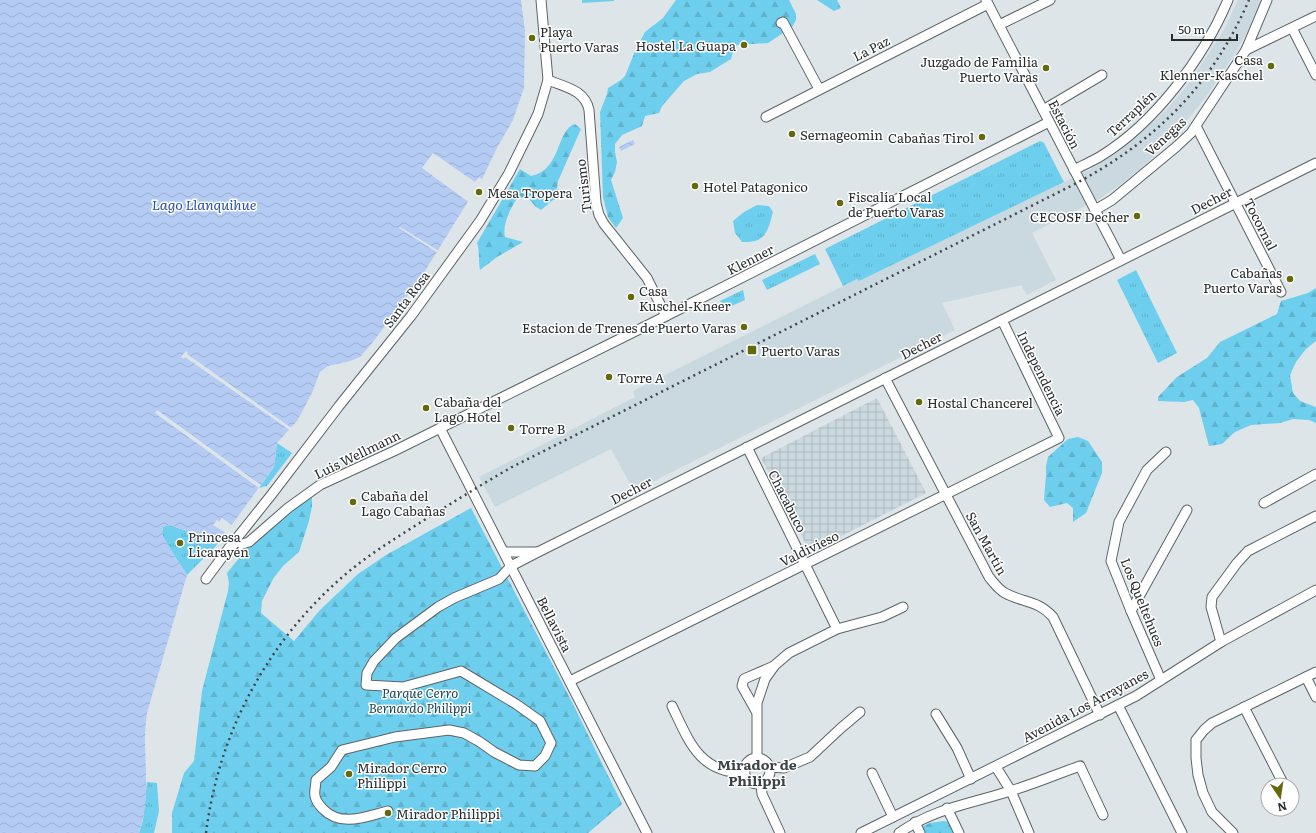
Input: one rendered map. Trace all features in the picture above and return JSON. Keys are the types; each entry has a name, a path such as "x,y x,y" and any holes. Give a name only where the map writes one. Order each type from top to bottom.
{"street":[{"name":"Santa Rosa","path":"206,579 228,548 411,316 480,221 509,173 538,114 548,80 541,0"},
{"path":"999,25 1050,0"},
{"name":"Terraplén","path":"1074,170 1101,156 1120,143 1162,103 1196,58 1224,10 1228,0"},
{"name":"Venegas","path":"1095,210 1112,200 1176,147 1196,126 1246,50 1267,0"},
{"name":"Estación","path":"987,2 1121,260"},
{"name":"La Paz","path":"766,118 987,2"},
{"path":"1246,50 1316,16"},
{"path":"781,23 783,22 820,90"},
{"path":"1292,28 1316,75"},
{"path":"1043,110 1102,75"},
{"name":"Turismo","path":"548,80 573,89 586,101 589,110 596,203 599,215 604,224 647,278 666,316"},
{"name":"Klenner","path":"440,428 666,316 1049,122"},
{"name":"Tocornal","path":"1196,126 1281,292"},
{"name":"Decher","path":"388,811 348,820 327,814 320,807 315,797 316,780 331,767 342,750 395,737 449,730 464,733 494,752 519,764 535,766 545,756 552,743 540,721 516,704 461,671 403,687 366,685 367,673 374,661 396,638 438,607 454,598 499,579 511,566 538,552 1316,162"},
{"name":"Independencia","path":"1002,320 1059,438"},
{"name":"San Martín","path":"885,378 989,578 998,589 1006,594 1035,603 1048,610 1053,616 1100,715"},
{"name":"Luis Wellmann","path":"228,548 249,542 288,508 320,485 440,428"},
{"name":"Bellavista","path":"440,428 647,833"},
{"name":"Valdivieso","path":"570,681 1059,438"},
{"name":"Chacabuco","path":"747,447 837,629"},
{"name":"Los Queltehues","path":"1161,680 1111,561 1119,522 1147,470 1166,452"},
{"path":"1264,503 1316,474"},
{"path":"1131,611 1187,510"},
{"path":"1221,642 1211,607 1212,597 1232,568 1248,550 1316,516"},
{"name":"Decher","path":"504,552 538,552"},
{"name":"Avenida Los Arrayanes","path":"861,833 1100,715 1161,680 1221,642 1316,590"},
{"path":"757,758 756,711 762,687 775,665 789,653 837,629 882,617 903,607"},
{"path":"756,711 742,686 744,679 775,665"},
{"path":"1233,833 1212,812 1203,793 1196,766 1196,740 1212,723 1316,672"},
{"path":"1306,677 1316,697"},
{"path":"1118,705 1182,833"},
{"path":"672,706 695,751 704,760 723,770 745,773"},
{"path":"1244,707 1280,777"},
{"path":"770,767 784,768 810,757 860,712"},
{"path":"936,714 957,748 971,779"},
{"path":"757,758 766,761 770,767 769,775 761,783 756,783 749,780 745,773 747,762 757,758"},
{"path":"996,766 1011,791 1030,833"},
{"path":"899,833 915,822 947,808 1011,791 1080,766 1103,815"},
{"path":"872,773 893,817"},
{"path":"761,783 762,794 780,833"},
{"path":"947,808 959,833"},
{"path":"915,822 920,833"}],"shaded area":[{"path":"1238,0 1261,0 1248,30 1234,55 1205,98 1176,134 1146,164 1117,187 1099,199 1032,233 1056,280 1027,295 1021,285 942,303 955,330 634,491 611,449 495,507 479,477 635,397 633,391 857,279 859,281 1089,170 1110,157 1143,131 1165,111 1182,92 1225,28"},
{"path":"877,398 926,493 810,552 761,458"}],"green space":[{"path":"582,0 614,0 614,1 582,3"},
{"path":"676,0 789,0 796,14 796,20 792,27 768,43 737,45 734,48 731,59 710,72 697,74 684,81 662,106 659,113 645,116 642,126 622,135 615,144 617,162 615,172 611,180 623,218 616,228 608,217 603,197 600,112 608,88 625,76 645,32 663,18"},
{"path":"817,0 837,0 841,8 834,11"},
{"path":"575,124 581,129 558,181 557,189 570,195 553,200 541,210 536,207 526,196 516,200 509,213 504,233 505,237 523,242 497,257 480,270 477,243 520,169 531,176 541,172 554,158 564,133 569,127"},
{"path":"1040,141 1044,143 1064,182 859,281 857,279 843,286 825,249"},
{"path":"757,205 769,206 773,212 768,229 763,237 759,239 742,242 735,233 733,221 744,212"},
{"path":"815,254 820,264 767,290 762,280"},
{"path":"1136,270 1177,353 1158,363 1117,280"},
{"path":"1316,288 1316,341 1306,349 1296,362 1290,375 1293,393 1300,401 1316,407 1316,423 1309,420 1293,419 1280,423 1251,425 1235,432 1222,444 1209,446 1199,408 1193,400 1184,402 1158,401 1158,397 1177,377 1207,358 1220,342 1277,314 1281,301 1308,293"},
{"path":"743,290 745,300 725,309 720,301"},
{"path":"1078,437 1088,441 1102,462 1102,473 1086,513 1073,522 1073,508 1067,503 1050,507 1044,500 1046,466 1048,457 1068,439"},
{"path":"277,443 292,453 267,486 259,488 274,467"},
{"name":"Parque Cerro Bernardo Philippi","path":"312,497 309,521 299,552 283,566 273,579 262,601 261,613 294,641 320,610 358,574 386,555 471,508 572,702 622,804 588,833 172,833 172,813 184,773 194,761 202,691 228,591 229,583 227,573 244,552 303,500"},
{"path":"169,525 205,537 217,545 187,575 163,536 163,527"},
{"path":"147,782 157,783 159,811 154,833 139,833 143,820"},
{"path":"943,821 950,822 955,833 925,833 921,827 930,823"}],"water":[{"name":"Lago Llanquihue","path":"0,0 521,0 525,31 524,88 513,120 482,179 420,279 360,357 328,366 320,372 312,393 297,421 277,443 274,467 217,545 205,537 169,525 163,527 163,536 187,575 147,713 145,729 146,798 145,810 139,833 0,833"},
{"path":"633,140 635,144 621,151 619,147"}],"pier":[{"path":"433,153 475,182 479,177 484,181 470,203 422,168"},
{"path":"400,227 439,251 438,253 399,228"},
{"path":"186,351 188,353 187,354 293,429 291,431 185,357 184,359 181,357"},
{"path":"157,410 261,485 259,488 155,413"},
{"path":"222,518 232,525 228,529 230,530 227,534 213,525 217,520 219,522"}],"railway":[{"path":"206,833 222,759 235,724 252,690 271,658 293,628 319,599 357,565 429,517 512,467 1071,186 1101,169 1129,151 1154,131 1177,109 1217,60 1234,31 1249,0"}],"place":[{"name":"Playa Puerto Varas","path":"532,38"},
{"name":"Hostel La Guapa","path":"744,45"},
{"name":"Casa Klenner-Kaschel","path":"1271,66"},
{"name":"Juzgado de Familia Puerto Varas","path":"1046,68"},
{"name":"Sernageomin","path":"792,134"},
{"name":"Cabañas Tirol","path":"982,137"},
{"name":"Hotel Patagonico","path":"695,186"},
{"name":"Mesa Tropera","path":"479,192"},
{"name":"Fiscalía Local de Puerto Varas","path":"840,203"},
{"name":"CECOSF Decher","path":"1137,216"},
{"name":"Cabañas Puerto Varas","path":"1290,279"},
{"name":"Casa Kuschel-Kneer","path":"631,297"},
{"name":"Estacion de Trenes de Puerto Varas","path":"744,327"},
{"name":"Puerto Varas","path":"752,350"},
{"name":"Torre A","path":"609,377"},
{"name":"Hostal Chancerel","path":"919,402"},
{"name":"Cabaña del Lago Hotel","path":"426,408"},
{"name":"Torre B","path":"511,428"},
{"name":"Cabaña del Lago Cabañas","path":"353,502"},
{"name":"Princesa Licarayén","path":"180,543"},
{"name":"Mirador Cerro Philippi","path":"349,774"},
{"name":"Mirador Philippi","path":"388,813"}],"district":[{"name":"Mirador de Philippi","path":"757,772"}]}
